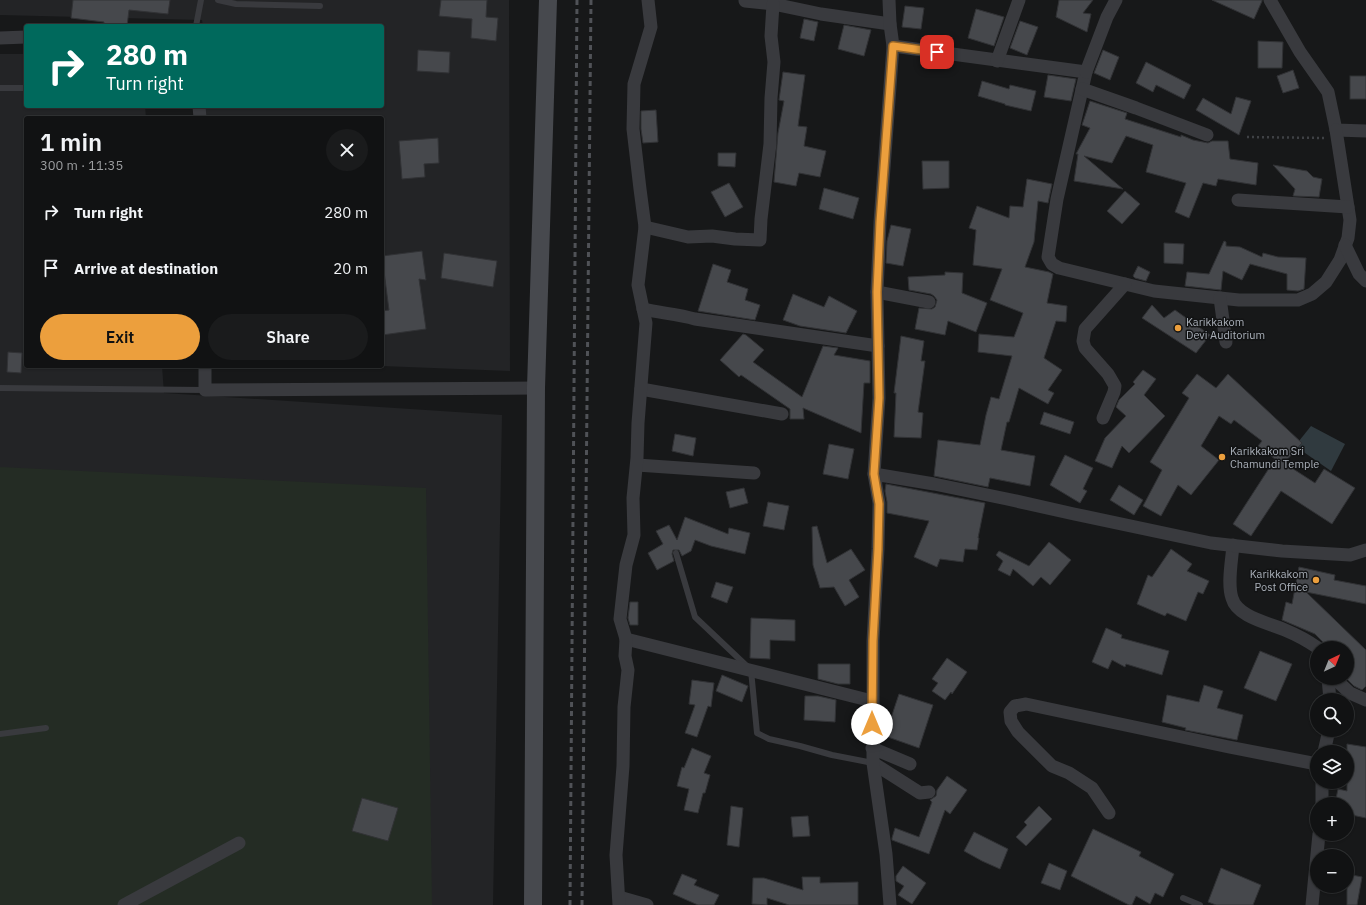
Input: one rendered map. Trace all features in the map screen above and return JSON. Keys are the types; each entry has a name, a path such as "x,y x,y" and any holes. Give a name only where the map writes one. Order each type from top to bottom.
{"main road":[{"path":"533,905 536,388 548,0"}],"street":[{"path":"646,905 619,901 616,855 623,766 624,707 628,670 624,656 626,640 620,619 626,565 634,535 633,498 637,465 638,423 646,323 638,285 645,227 634,129 634,84 651,27 648,0"},
{"path":"745,0 821,14 890,24"},
{"path":"889,0 893,46 880,222 877,292 879,398 874,474 879,504 873,641 872,748 886,854 890,905"},
{"path":"997,61 1019,0"},
{"path":"1116,0 1106,17 1086,72 1057,199 1048,257 1052,264 1059,268 1154,291 1239,300 1298,300 1312,294 1326,282 1340,260 1348,238 1350,220 1328,92 1300,52 1270,0"},
{"path":"645,227 688,237 712,236 760,240 770,144 771,98 774,62 772,36 773,4"},
{"path":"0,38 24,37"},
{"path":"893,46 1086,72"},
{"path":"1082,89 1207,135"},
{"path":"1336,134 1366,131"},
{"path":"1238,200 1348,207"},
{"path":"1345,246 1359,274 1366,280"},
{"path":"1103,418 1115,386 1108,374 1086,348 1083,341 1085,329 1125,284"},
{"path":"877,292 929,302"},
{"path":"1220,298 1226,342"},
{"path":"643,309 662,313 679,314 695,319 878,346"},
{"path":"205,368 205,390 536,388"},
{"path":"641,389 782,414"},
{"path":"637,465 754,473"},
{"path":"874,474 1006,498 1211,543 1282,551 1350,555 1366,550"},
{"path":"1233,545 1230,584 1232,598 1239,609 1250,616 1310,642"},
{"path":"626,640 872,701"},
{"path":"1341,685 1350,693 1366,700"},
{"path":"1109,813 1092,788 1069,773 1052,766 1018,732 1011,721 1010,712 1015,706 1026,704 1228,747 1310,763"},
{"path":"872,748 910,764"},
{"path":"873,763 920,792 929,792"},
{"path":"1312,905 1318,841"},
{"path":"124,905 239,843"}],"lane":[{"path":"196,24 201,0"},
{"path":"218,0 236,4 320,6"},
{"path":"0,88 24,88"},
{"path":"0,388 205,390"},
{"path":"676,553 695,617 751,670 757,733 769,739 832,755 873,763"},
{"path":"0,734 46,728"},
{"path":"1183,898 1200,905"}],"path":[{"path":"1247,138 1336,134"}],"shaded area":[{"path":"0,0 509,0 510,371 384,366 384,116 204,116 204,108 384,108 384,24 203,24 202,20 0,15"},
{"path":"0,54 24,54 24,108 145,108 146,116 24,116 24,368 162,368 164,393 502,415 493,905 0,905"},
{"path":"1311,426 1345,444 1331,471 1295,446"},
{"path":"0,467 426,488 432,905 0,905"}],"building":[{"path":"73,0 170,0 168,14 129,10 127,24 104,24 104,22 71,18"},
{"path":"441,0 487,0 486,17 498,18 496,41 471,38 472,19 439,16"},
{"path":"1059,0 1093,0 1083,13 1091,14 1087,32 1056,17"},
{"path":"1212,0 1262,0 1262,1 1254,19"},
{"path":"905,6 924,8 921,29 902,27"},
{"path":"976,9 1004,17 994,46 968,38"},
{"path":"804,19 818,22 814,41 800,38"},
{"path":"1020,21 1038,27 1027,55 1010,48"},
{"path":"844,25 871,30 864,56 838,49"},
{"path":"1258,41 1283,42 1282,68 1258,68"},
{"path":"418,50 450,52 449,73 417,71"},
{"path":"1103,50 1119,57 1110,80 1094,73"},
{"path":"1146,62 1191,85 1184,99 1156,85 1153,92 1136,83"},
{"path":"1293,70 1299,88 1283,93 1277,76"},
{"path":"783,72 805,75 798,126 807,127 804,146 826,151 820,177 799,173 796,186 774,182 778,133 784,101 779,100"},
{"path":"1048,75 1076,79 1071,101 1044,97"},
{"path":"1350,76 1366,76 1366,99 1350,99"},
{"path":"982,81 1009,89 1010,85 1036,91 1031,111 1005,105 978,96"},
{"path":"1236,97 1251,101 1239,135 1196,110 1203,98 1231,114"},
{"path":"1090,101 1127,113 1125,119 1181,137 1181,135 1193,140 1208,143 1212,141 1228,141 1230,159 1258,163 1256,185 1218,179 1216,186 1203,183 1189,218 1175,212 1186,183 1146,172 1153,145 1126,136 1112,163 1084,156 1123,189 1074,181 1078,154 1076,154 1090,128 1082,125"},
{"path":"656,110 658,142 643,143 641,111"},
{"path":"438,138 439,163 424,164 425,177 402,179 399,141"},
{"path":"718,153 736,153 735,167 718,166"},
{"path":"922,161 949,161 949,188 923,189"},
{"path":"1273,165 1307,171 1313,177 1322,179 1319,197 1293,196 1295,189"},
{"path":"1027,179 1052,184 1048,203 1038,201 1034,242 1025,267 1053,274 1047,303 1067,306 1066,322 1056,321 1044,358 1062,370 1048,390 1054,393 1048,404 1019,388 1009,422 1007,422 1001,450 1035,456 1030,486 990,478 988,487 934,476 938,440 980,445 991,397 999,399 1012,356 978,352 979,334 1014,337 1023,313 990,300 1002,269 973,265 976,230 969,228 977,206 1009,218 1010,206 1023,207"},
{"path":"729,183 743,207 725,217 711,192"},
{"path":"824,188 859,198 853,219 819,209"},
{"path":"1125,191 1140,204 1122,224 1107,211"},
{"path":"891,225 911,229 903,266 886,263 887,241"},
{"path":"1224,241 1226,242 1226,246 1240,247 1262,257 1263,253 1278,257 1306,258 1304,289 1298,291 1287,290 1287,274 1250,264 1242,280 1223,271 1221,290 1185,286 1187,272 1209,274"},
{"path":"1164,243 1184,244 1183,264 1164,263"},
{"path":"422,251 426,280 419,279 426,329 384,335 384,311 389,310 384,271 384,256"},
{"path":"444,253 497,261 493,287 441,278"},
{"path":"713,264 731,270 727,282 748,289 745,300 760,305 755,320 698,311"},
{"path":"1138,266 1150,272 1146,281 1133,276"},
{"path":"945,272 963,273 962,293 987,303 976,332 948,321 945,335 915,329 919,308 932,309 935,307 937,300 931,294 909,290 908,277 945,275"},
{"path":"793,294 824,307 829,296 857,311 846,333 800,326 783,320"},
{"name":"Karikkakom Devi Auditorium","path":"1152,305 1164,318 1175,310 1210,335 1196,353 1142,318"},
{"path":"743,334 764,350 753,362 802,397 823,346 838,348 834,355 870,361 870,383 864,383 861,433 803,408 804,419 790,419 790,409 741,375 739,377 720,360"},
{"path":"901,336 924,341 921,361 925,361 918,412 923,413 921,438 894,437 896,393 894,393"},
{"path":"8,352 22,353 21,373 7,372"},
{"path":"1143,370 1156,379 1144,395 1165,416 1129,453 1122,446 1112,468 1095,461 1105,438 1126,416 1116,407 1119,400 1135,384 1133,382"},
{"path":"1197,374 1216,388 1228,374 1302,443 1284,463 1315,483 1324,469 1355,488 1332,524 1281,491 1251,536 1233,524 1275,459 1258,446 1262,441 1234,420 1231,424 1219,416 1201,446 1219,460 1191,495 1178,485 1161,516 1143,506 1162,470 1150,462 1189,398 1182,393"},
{"path":"1044,412 1074,422 1070,434 1040,424"},
{"path":"675,434 696,438 693,456 672,451"},
{"path":"829,444 854,449 848,479 823,474"},
{"path":"1065,455 1093,468 1083,489 1087,491 1080,503 1050,485"},
{"path":"886,484 985,503 977,550 965,549 963,562 940,559 937,567 914,557 929,521 887,513 885,491"},
{"path":"1119,485 1143,500 1134,515 1110,500"},
{"path":"744,488 748,503 730,508 726,492"},
{"path":"768,502 789,506 784,530 763,526"},
{"path":"685,517 728,534 729,528 750,533 745,554 711,546 695,540 691,551 682,556 679,550 673,550 672,554 674,561 657,570 648,553 663,544 656,531 669,525 677,540"},
{"path":"817,526 827,563 851,549 865,570 849,580 859,597 845,606 834,587 820,588 813,565 812,527"},
{"path":"1049,542 1071,560 1050,585 1041,577 1033,586 1013,569 1010,576 998,570 1003,561 996,555 999,551 1029,566"},
{"path":"1171,549 1192,564 1187,571 1209,581 1203,594 1198,592 1186,621 1167,613 1165,616 1137,604 1148,575 1152,577"},
{"path":"1299,567 1335,575 1334,580 1366,586 1366,604 1306,592 1366,650 1366,686 1362,690 1353,685 1354,641 1322,641 1315,634 1282,620 1286,602 1292,604"},
{"path":"716,582 733,587 727,603 711,597"},
{"path":"630,602 638,602 638,625 630,625 628,618"},
{"path":"751,618 795,620 795,641 770,640 770,659 750,658"},
{"path":"1106,628 1122,635 1121,638 1169,651 1162,675 1126,664 1125,667 1112,660 1108,669 1092,662"},
{"path":"1260,651 1292,664 1276,701 1244,688"},
{"path":"947,658 967,672 952,694 951,692 945,700 932,691 938,683 932,679"},
{"path":"818,664 850,664 850,684 838,684 818,679"},
{"path":"722,675 748,686 742,702 716,691"},
{"path":"692,680 714,683 711,707 708,706 697,737 685,733 695,705 689,704"},
{"path":"1204,685 1223,691 1217,708 1243,715 1237,740 1185,730 1186,728 1162,722 1167,695 1199,702"},
{"path":"899,694 933,705 919,748 885,736"},
{"path":"805,696 818,696 836,700 835,722 804,720"},
{"path":"1354,745 1366,747 1366,818 1354,815 1354,797 1336,797 1338,789 1347,791 1347,789 1354,789"},
{"path":"692,748 711,756 704,773 710,775 705,793 703,793 698,813 684,810 689,789 677,786 682,767 684,768"},
{"path":"947,776 967,790 950,814 945,810 929,854 892,840 895,828 919,837 932,802 930,800 936,796 937,790"},
{"path":"362,798 398,808 388,841 352,831"},
{"path":"731,806 743,808 739,847 727,845"},
{"path":"1039,806 1052,819 1026,846 1016,837 1027,825 1024,822"},
{"path":"808,816 810,836 793,837 791,817"},
{"path":"1093,829 1141,852 1139,856 1174,874 1163,897 1155,893 1150,904 1136,896 1132,905 1129,905 1071,876"},
{"path":"974,832 1008,849 1000,869 964,851"},
{"path":"1049,863 1067,871 1060,890 1041,883"},
{"path":"903,866 926,883 912,904 898,895 904,886 896,881 896,876"},
{"path":"1221,868 1261,885 1253,905 1216,905 1208,902"},
{"path":"682,874 697,880 694,885 719,895 714,905 698,905 673,894"},
{"path":"1354,875 1362,877 1357,905 1347,905 1347,893 1354,893"},
{"path":"802,877 820,877 820,883 858,882 858,905 789,905 767,898 767,905 752,904 753,878 764,878 803,890"}],"railway":[{"path":"570,905 577,0"},
{"path":"582,905 591,0"}],"place":[{"name":"Karikkakom Devi Auditorium","path":"1178,328"},
{"name":"Karikkakom Sri Chamundi Temple","path":"1222,457"},
{"name":"Karikkakom Post Office","path":"1316,580"}],"route":[{"path":"872,724 873,641 879,504 874,474 879,398 877,292 880,222 893,46 937,52"}]}
